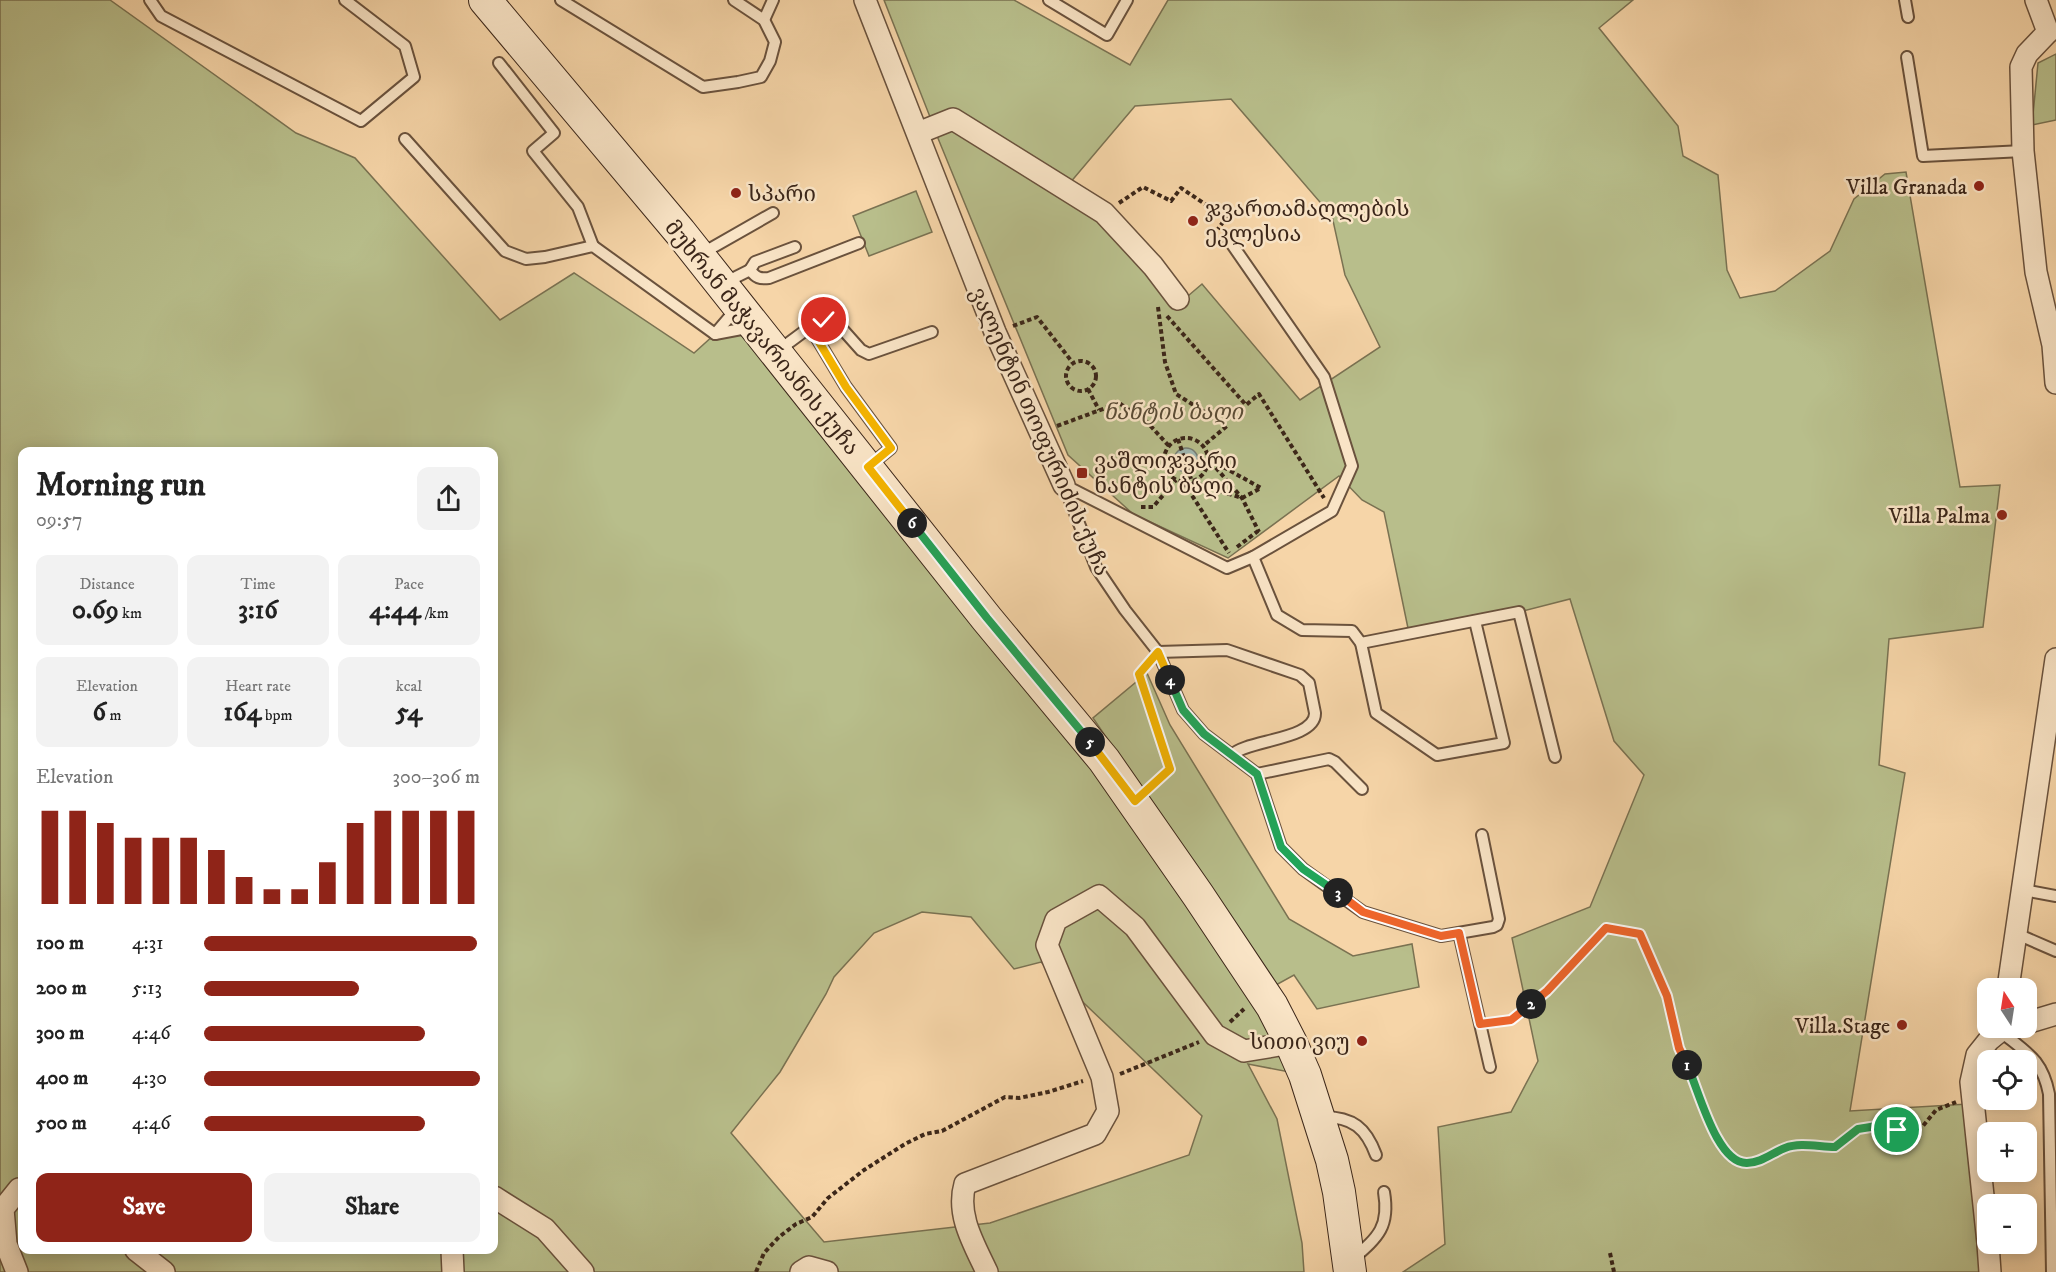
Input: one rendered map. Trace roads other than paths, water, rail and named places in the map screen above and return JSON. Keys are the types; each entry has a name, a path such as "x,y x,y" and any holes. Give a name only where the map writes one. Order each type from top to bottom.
{"main road":[{"name":"მუხრან მაჭავარიანის ქუჩა","path":"485,0 727,291 1135,801 1263,992 1291,1043 1319,1117 1339,1192 1349,1267"}],"street":[{"name":"ვალენტინ თოფურიძის ქუჩა","path":"865,0 995,332 1064,485"},
{"path":"2036,0 2052,32 2027,54 2021,67 2023,151 2036,272 2052,345 2056,383"},
{"path":"918,133 954,120 1104,213 1153,266 1168,303"},
{"path":"2010,978 2056,659"},
{"path":"987,1272 966,1226 961,1197 965,1184 1095,1134 1108,1111 1102,1077 1047,945 1056,920 1099,896 1134,927 1215,1035 1244,1051 1291,1043"},
{"path":"2037,1020 2056,1014"},
{"path":"1983,1194 1971,1082 1977,1055 1992,1038"},
{"path":"16,1272 6,1244 3,1209 18,1191"},
{"path":"498,1200 545,1229 583,1272"},
{"path":"141,1254 164,1272"},
{"path":"452,1254 453,1272"},
{"path":"1989,1254 1990,1272"},
{"path":"801,1272 809,1267 827,1272"}],"lane":[{"path":"150,0 161,15 361,121 414,76 405,46 345,0"},
{"path":"561,0 703,87 761,77 770,61 775,42 764,20 734,0"},
{"path":"764,20 773,0"},
{"path":"1049,0 1107,35 1127,0"},
{"path":"1905,0 1908,17"},
{"path":"1907,57 1923,156 2023,151"},
{"path":"499,63 554,133 532,151 578,207 593,246 715,334 755,326"},
{"path":"405,139 505,251 526,259 593,246"},
{"path":"698,256 774,213"},
{"path":"1064,485 1227,568 1253,558 1332,511 1352,466 1324,377 1229,240"},
{"path":"750,270 761,279 770,278 859,243"},
{"path":"715,334 732,314 734,307 727,291 750,270 755,262 795,247"},
{"path":"776,352 810,327 824,320 836,322 861,350 869,354 932,332"},
{"path":"810,327 846,387 891,448 868,467"},
{"name":"ვალენტინ თოფურიძის ქუჩა","path":"1064,485 1096,567 1125,610 1158,652 1183,710 1204,734 1257,774"},
{"path":"1253,558 1276,615 1302,630 1352,631 1361,643 1376,713 1437,756 1504,743 1475,621"},
{"path":"1361,643 1519,612 1555,757"},
{"path":"1158,652 1227,650 1300,675 1309,682 1316,713 1316,718 1312,723 1285,738 1242,748 1232,755"},
{"path":"1362,789 1335,762 1329,759 1257,774 1281,847 1303,869 1363,912 1441,936 1493,927 1498,923 1482,836"},
{"path":"2023,890 2056,896"},
{"path":"1459,933 1490,1067"},
{"path":"2017,934 2056,951"},
{"path":"2014,1038 2039,1065 2046,1076 2053,1115 2052,1272"},
{"path":"1319,1117 1347,1120 1356,1125 1369,1137 1376,1155"},
{"path":"1349,1267 1374,1241 1384,1226 1387,1208 1384,1192"}],"water":[{"path":"1186,448 1195,451 1198,460 1195,469 1186,472 1177,469 1174,460 1177,451"}],"place":[{"name":"Villa Granada","path":"1979,186"},
{"name":"სპარი","path":"736,193"},
{"name":"ჯვართამაღლების ეკლესია","path":"1193,221"},
{"name":"ვაშლიჯვარი ნანტის ბაღი","path":"1082,473"},
{"name":"Villa Palma","path":"2002,515"},
{"name":"Villa.Stage","path":"1902,1025"},
{"name":"სითი ვიუ","path":"1362,1041"}],"park label":[{"name":"ნანტის ბაღი","path":"1173,411"}]}
